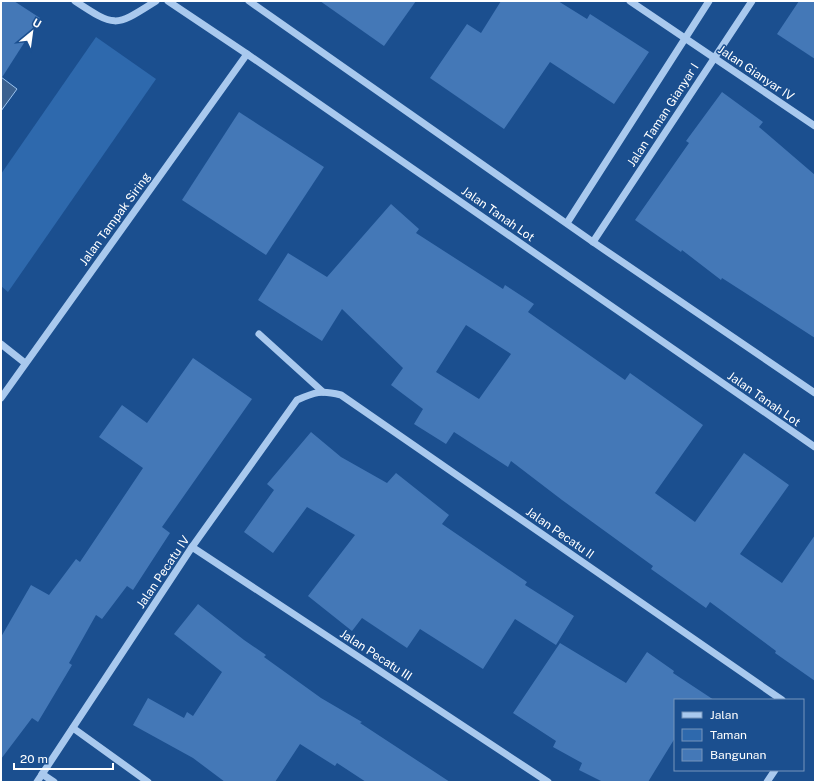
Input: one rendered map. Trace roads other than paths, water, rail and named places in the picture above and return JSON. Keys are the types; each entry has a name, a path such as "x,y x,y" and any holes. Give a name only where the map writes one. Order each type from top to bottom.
{"street":[{"path":"75,1 104,19 115,21 129,18 156,1"},
{"name":"Jalan Tanah Lot","path":"168,1 247,54 815,447"},
{"path":"249,1 593,242 815,393"},
{"name":"Jalan Gianyar IV","path":"630,1 815,126"},
{"name":"Jalan Taman Gianyar I","path":"567,223 709,1"},
{"name":"Jalan Taman Gianyar I","path":"593,242 752,1"},
{"name":"Jalan Tampak Siring","path":"1,398 247,54"},
{"path":"259,334 323,392"},
{"path":"1,344 25,363"},
{"name":"Jalan Pecatu IV","path":"37,782 192,547 297,400 312,393 323,392"},
{"name":"Jalan Pecatu II","path":"323,392 341,395 781,699"},
{"name":"Jalan Pecatu III","path":"192,547 548,782"},
{"path":"73,728 148,782"},
{"path":"767,782 774,771"},
{"path":"42,774 54,782"}]}
